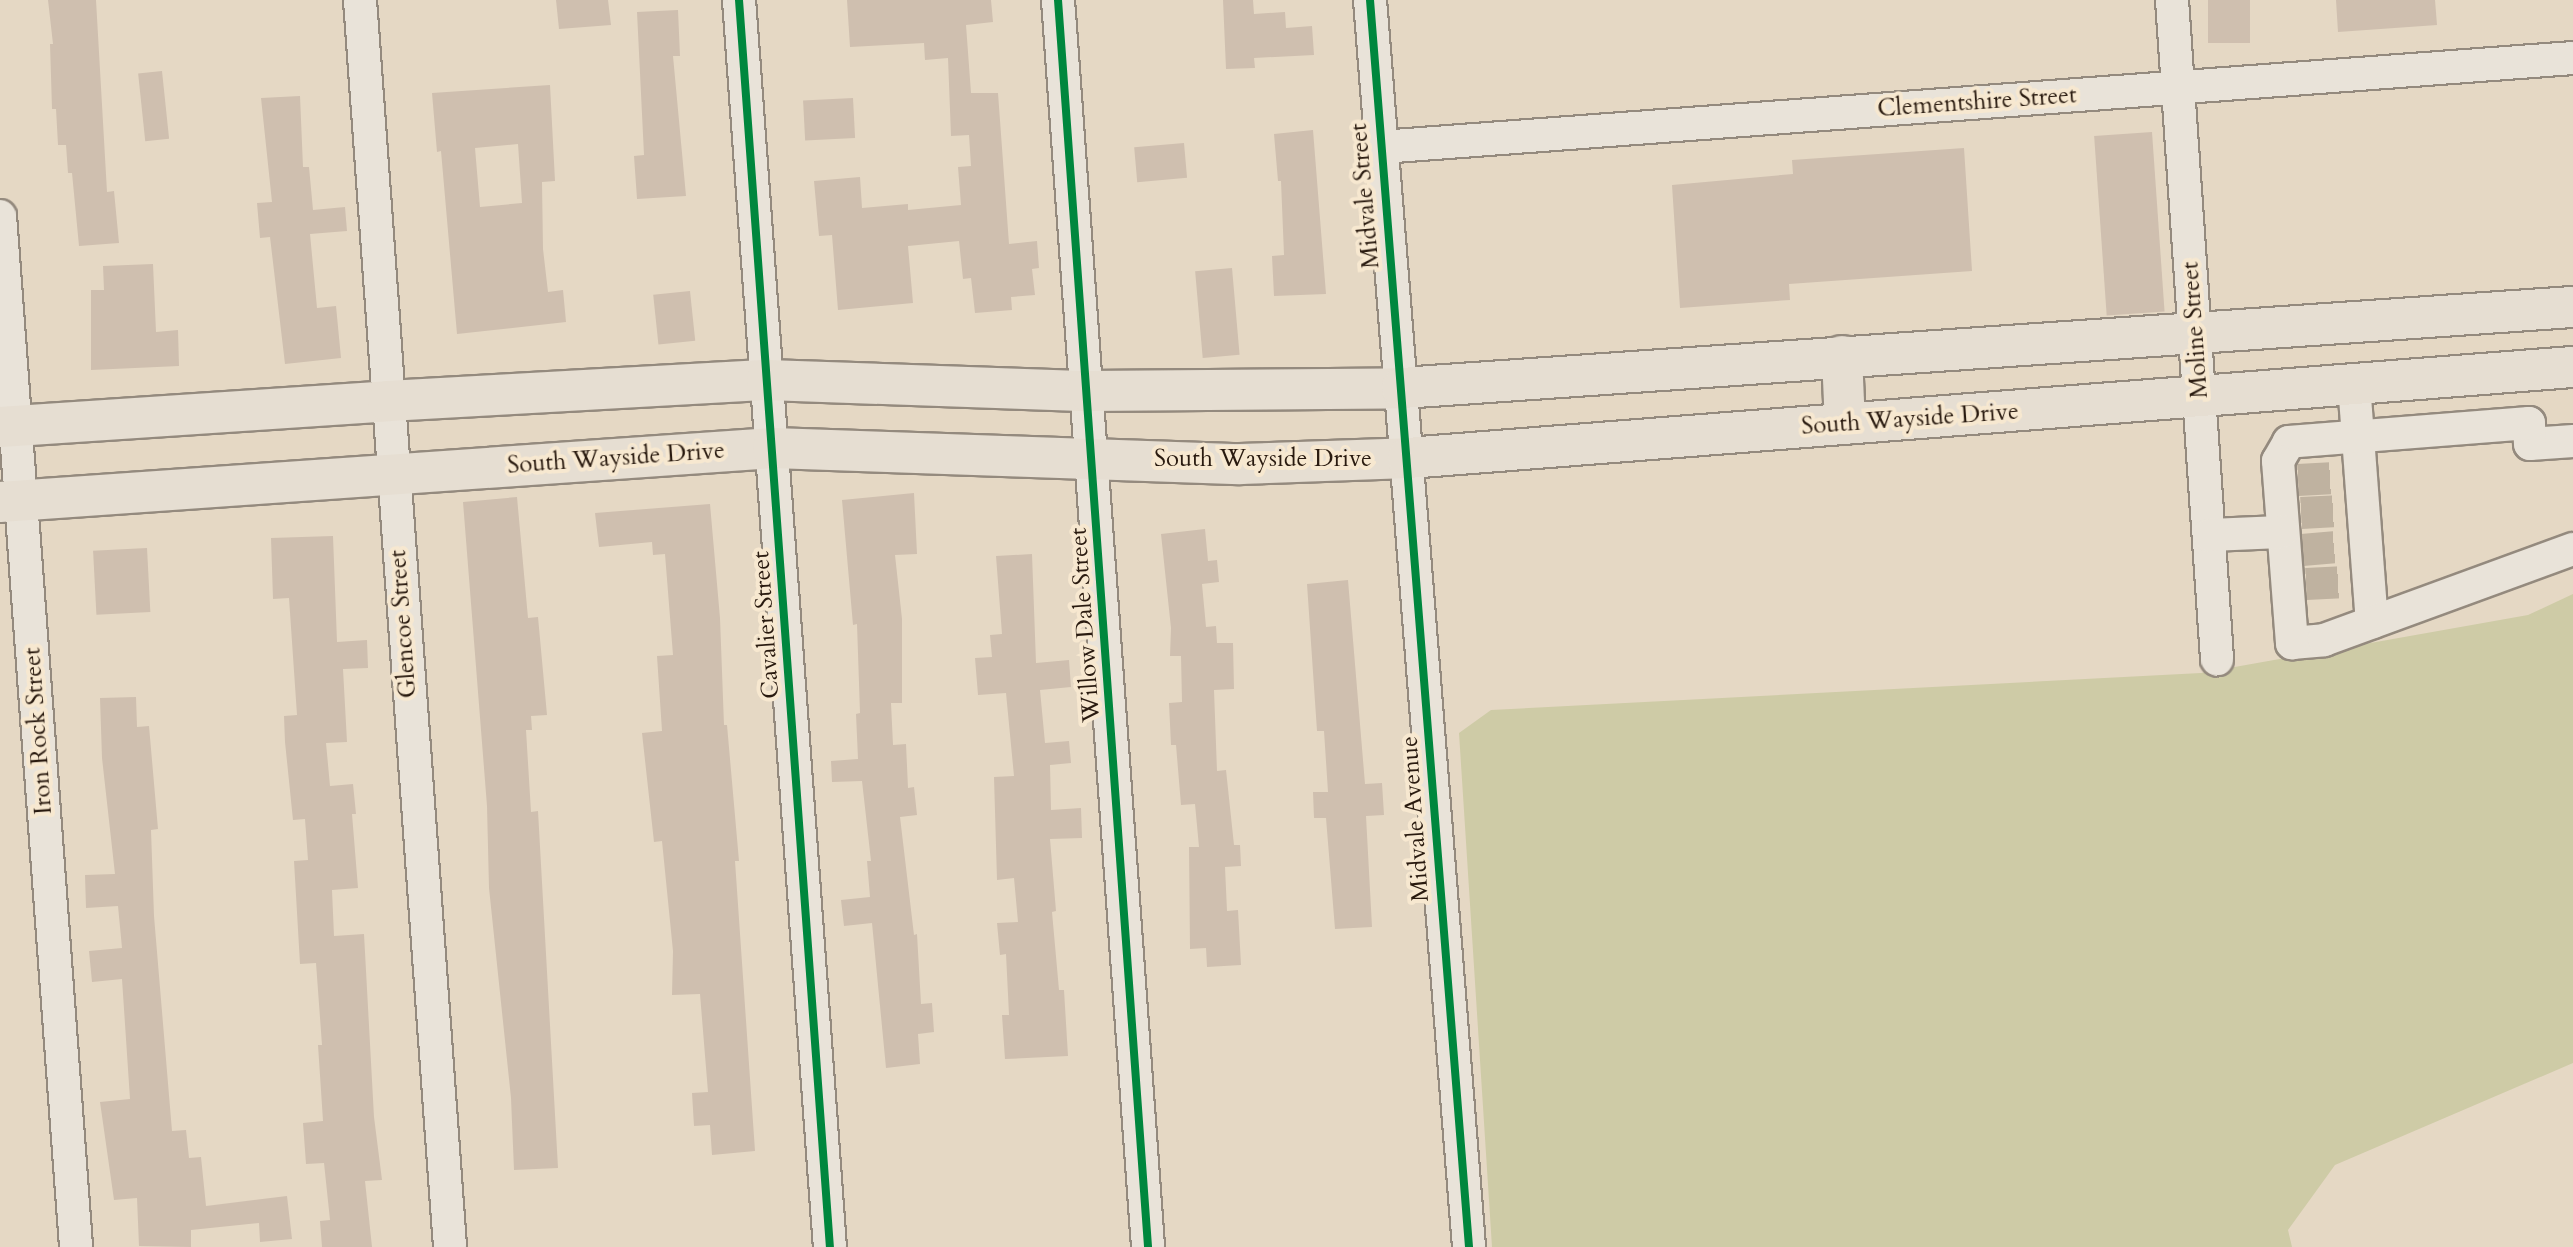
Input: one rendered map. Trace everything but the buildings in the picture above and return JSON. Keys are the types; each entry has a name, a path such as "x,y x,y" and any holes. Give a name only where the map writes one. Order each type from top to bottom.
{"main road":[{"path":"8,426 767,380 1088,391 1402,388 2196,330 2573,307"},
{"path":"1842,356 1845,424"},
{"name":"South Wayside Drive","path":"11,501 773,448 1240,464 1408,458 2573,367"}],"street":[{"name":"Glencoe Street","path":"360,0 450,1247"},
{"name":"Cavalier Street","path":"739,0 830,1247"},
{"name":"Willow Dale Street","path":"1058,0 1148,1247"},
{"name":"Midvale Street","path":"1370,0 1402,388"},
{"name":"Moline Street","path":"2172,0 2217,659"},
{"name":"Clementshire Street","path":"1381,147 2573,58"},
{"name":"Iron Rock Street","path":"0,216 11,501 76,1247"},
{"path":"2354,384 2358,437 2348,478 2352,546 2355,581 2372,622"},
{"name":"Midvale Avenue","path":"1402,388 1469,1247"},
{"path":"2573,441 2530,444 2529,423 2289,442 2278,461 2288,481 2290,532 2297,585 2292,643 2324,640 2573,549"},
{"path":"2209,535 2290,532"}],"shaded area":[{"path":"2573,594 2573,1063 2335,1165 2288,1230 2292,1247 1492,1247 1459,733 1491,710 2201,673 2528,615"}],"tunnel":[{"path":"2298,480 2335,478"},
{"path":"2301,513 2337,511"},
{"path":"2302,550 2337,547"},
{"path":"2306,584 2341,582"}],"cycle path":[{"path":"739,0 830,1247"},
{"path":"1058,0 1148,1247"},
{"path":"1370,0 1469,1247"}]}
